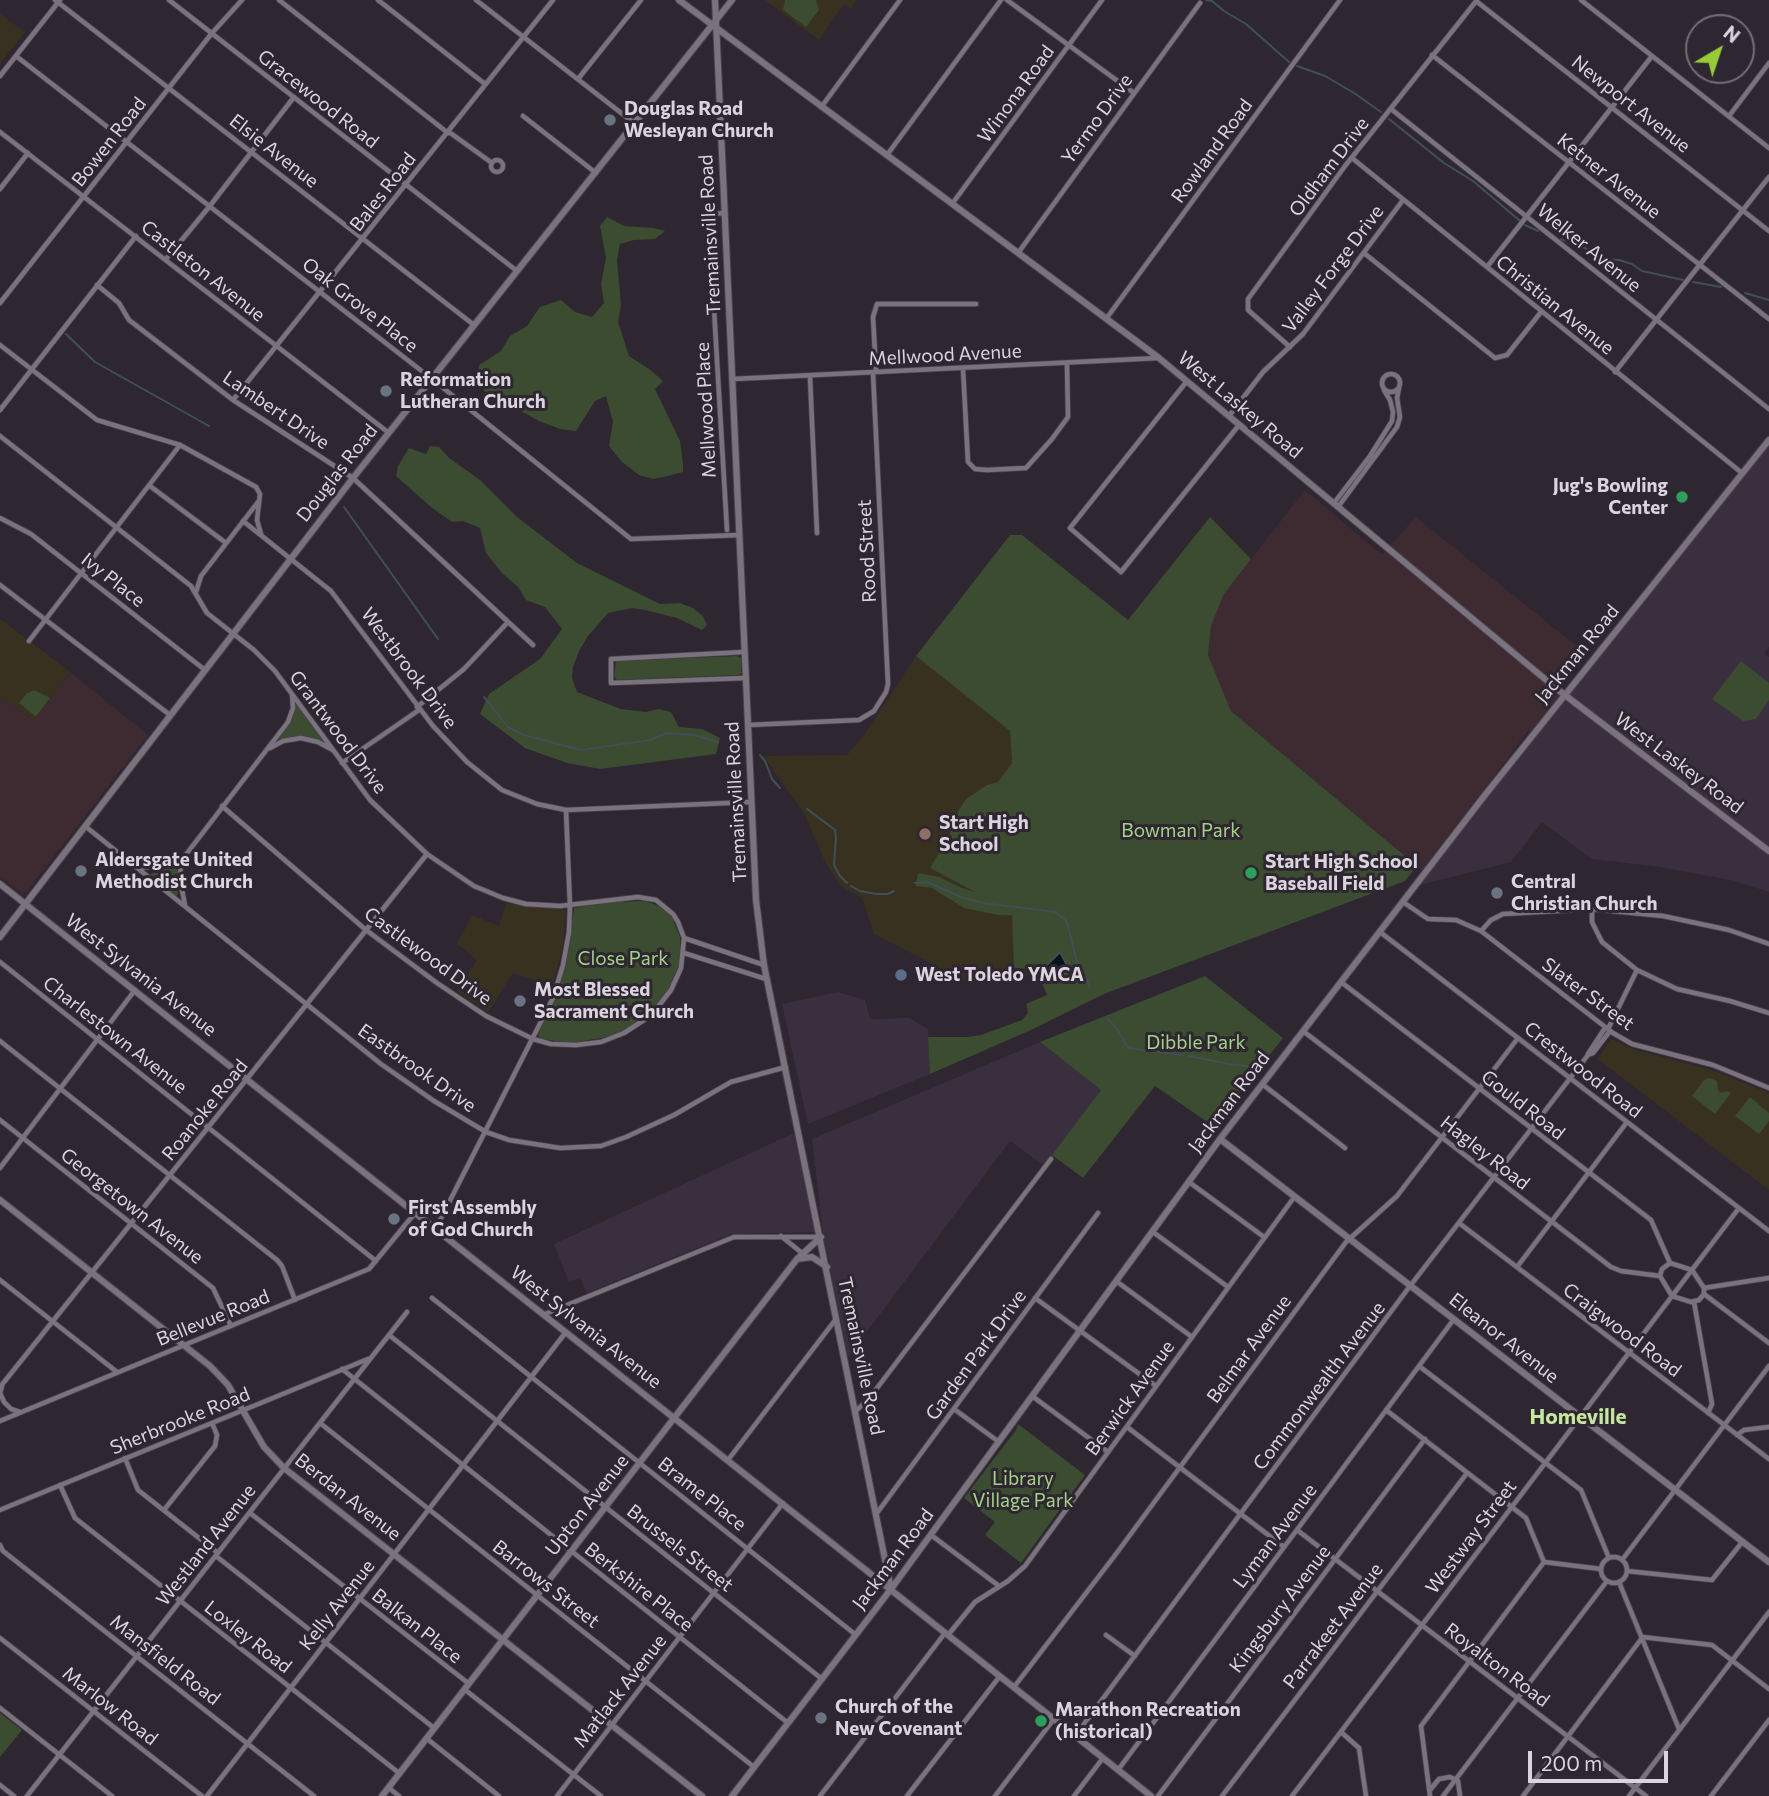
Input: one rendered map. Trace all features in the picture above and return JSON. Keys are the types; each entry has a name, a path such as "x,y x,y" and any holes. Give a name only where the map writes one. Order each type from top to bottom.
{"street":[{"name":"Gracewood Road","path":"169,0 517,271"},
{"name":"Bowen Road","path":"0,303 212,33 242,0"},
{"path":"279,0 448,132 492,163"},
{"path":"378,0 485,84"},
{"path":"476,0 635,124"},
{"name":"Bales Road","path":"233,400 553,0"},
{"path":"578,79 641,0"},
{"name":"West Laskey Road","path":"678,0 1159,358 1564,695 1769,852"},
{"name":"Tremainsville Road","path":"715,0 717,20 714,27 756,900 764,965 891,1589"},
{"path":"717,20 732,0"},
{"path":"822,106 901,0"},
{"path":"887,155 1001,0"},
{"path":"1007,0 1134,93"},
{"name":"Winona Road","path":"952,204 1102,0"},
{"name":"Rowland Road","path":"1106,319 1340,0"},
{"path":"1581,0 1769,148"},
{"path":"0,76 58,1"},
{"name":"Elsie Avenue","path":"58,1 474,325"},
{"name":"Oldham Drive","path":"1290,347 1248,310 1248,299 1352,158 1476,1"},
{"name":"Newport Avenue","path":"1476,1 1769,231"},
{"name":"Yermo Drive","path":"1018,253 1200,2"},
{"name":"Douglas Road","path":"0,937 353,478 714,27"},
{"name":"Ketner Avenue","path":"1432,55 1769,319"},
{"name":"Oak Grove Place","path":"16,56 432,379 631,539 740,535"},
{"path":"1487,267 1652,56"},
{"path":"1729,116 1768,65"},
{"path":"166,259 294,97"},
{"name":"Welker Avenue","path":"1391,109 1769,409"},
{"path":"523,116 596,173"},
{"name":"Castleton Avenue","path":"0,132 389,433"},
{"path":"0,189 28,153"},
{"name":"Christian Avenue","path":"1352,158 1742,473"},
{"path":"1615,372 1769,177"},
{"name":"Valley Forge Drive","path":"1229,416 1263,372 1303,334 1403,200"},
{"name":"Mellwood Place","path":"725,213 714,214 714,309 727,530"},
{"path":"0,410 136,236"},
{"path":"1364,253 1495,358 1507,355 1541,312"},
{"name":"Lambert Drive","path":"97,285 120,303 129,320 233,400 353,478 533,645"},
{"name":"Rood Street","path":"748,726 863,719 878,706 888,684 873,317 877,304 976,304"},
{"path":"0,345 97,420 180,445 256,488 260,494 258,526 262,535"},
{"name":"Mellwood Avenue","path":"733,379 1159,358"},
{"path":"963,369 968,462 978,469 1026,468 1039,456 1068,417 1067,364"},
{"path":"1388,374 1398,378 1400,417 1397,427 1336,505 1392,421 1390,400 1382,380 1388,374"},
{"path":"810,377 817,533"},
{"path":"1186,381 1070,528 1121,572 1239,425"},
{"path":"1384,390 1392,393 1399,388"},
{"name":"Grantwood Drive","path":"0,436 188,583 205,610 265,660 383,815 426,855 464,880 494,895 533,905 570,906 647,897 656,900 673,914 684,938"},
{"name":"Jackman Road","path":"732,1796 891,1589 1188,1181 1262,1084 1564,695 1769,440"},
{"path":"29,641 180,445"},
{"path":"1761,449 1769,455"},
{"path":"150,486 226,543"},
{"path":"196,593 200,578 259,500"},
{"name":"Ivy Place","path":"0,518 31,534 205,670"},
{"name":"Westbrook Drive","path":"243,521 338,599 418,709 457,752 493,783 528,801 566,810 751,802"},
{"path":"0,585 170,715"},
{"path":"342,762 418,709 464,669 508,622"},
{"path":"744,652 611,659 611,683 745,678"},
{"path":"185,905 180,880 181,860 290,719 292,692"},
{"path":"264,754 279,743 298,738 318,742 335,752"},
{"name":"Castlewood Drive","path":"222,806 366,930 486,1016 533,1039 564,1045 590,1044 613,1038 634,1027 657,1008 671,990 681,968 684,938"},
{"path":"436,1228 553,998 569,932 566,810"},
{"name":"Eastbrook Drive","path":"85,826 381,1064 433,1101 486,1132 509,1140 560,1148 601,1146 674,1115 731,1082 786,1067"},
{"name":"Roanoke Road","path":"21,1412 11,1409 4,1402 0,1393 2,1384 426,855"},
{"path":"138,868 166,865 181,860"},
{"name":"West Sylvania Avenue","path":"0,884 1149,1796"},
{"name":"Slater Street","path":"1403,902 1428,919 1456,920 1481,931 1608,1029 1637,1045 1713,1065 1769,1088"},
{"path":"1592,909 1592,922 1602,942 1637,970 1677,989 1769,1013"},
{"path":"1481,931 1491,920 1503,914 1592,909 1663,916 1706,924 1769,944"},
{"name":"Crestwood Road","path":"1380,932 1769,1231"},
{"path":"684,938 764,965"},
{"path":"684,953 767,979"},
{"name":"Charlestown Avenue","path":"0,962 376,1261"},
{"name":"Commonwealth Avenue","path":"1075,1736 1411,1285 1588,1055 1593,1053 1637,970"},
{"name":"Gould Road","path":"1341,982 1651,1220 1670,1263"},
{"path":"0,1168 135,990"},
{"name":"Hagley Road","path":"1303,1031 1614,1269 1660,1276"},
{"name":"Belmar Avenue","path":"1014,1687 1349,1238 1397,1196 1518,1038"},
{"path":"0,1041 279,1262 296,1300"},
{"path":"1262,1084 1345,1148"},
{"name":"Georgetown Avenue","path":"0,1120 215,1290 231,1326"},
{"path":"1517,1267 1627,1122"},
{"name":"Eleanor Avenue","path":"1220,1139 1769,1562"},
{"path":"856,1411 872,1396 1051,1159"},
{"path":"1188,1181 1264,1237"},
{"name":"Berwick Avenue","path":"820,1796 971,1606 1014,1577 1025,1566 1295,1196"},
{"name":"Berdan Avenue","path":"0,1200 184,1345 228,1385 264,1447 284,1468 702,1796"},
{"name":"Westway Street","path":"1292,1796 1739,1208"},
{"name":"Bellevue Road","path":"0,1421 369,1269 415,1212"},
{"name":"Garden Park Drive","path":"877,1513 1098,1213"},
{"name":"Craigwood Road","path":"1459,1223 1769,1459"},
{"path":"1152,1231 1228,1287"},
{"path":"780,1236 799,1256 812,1257 827,1267"},
{"path":"545,1314 734,1237 821,1237"},
{"name":"Upton Avenue","path":"382,1796 799,1256 821,1237"},
{"path":"1769,1278 1704,1291 1699,1300 1694,1302 1672,1296 1660,1276 1665,1265 1670,1263 1692,1270 1704,1291 1769,1343"},
{"path":"0,1280 118,1373"},
{"path":"1116,1281 1192,1337"},
{"name":"Brame Place","path":"432,1297 856,1634"},
{"path":"1035,1298 1156,1386"},
{"path":"1694,1302 1713,1404 1708,1413"},
{"name":"Westland Avenue","path":"27,1796 407,1312"},
{"path":"728,1460 837,1317"},
{"name":"Lyman Avenue","path":"1118,1770 1454,1319"},
{"name":"Kelly Avenue","path":"205,1796 566,1332"},
{"name":"Brussels Street","path":"389,1335 822,1679"},
{"path":"197,1356 195,1350 198,1340"},
{"name":"Sherbrooke Road","path":"0,1510 371,1357"},
{"path":"1419,1366 1581,1490 1609,1558"},
{"path":"1622,1560 1769,1366"},
{"name":"Berkshire Place","path":"342,1369 788,1723"},
{"path":"1032,1396 1108,1452"},
{"path":"954,1409 999,1442"},
{"path":"1386,1410 1528,1521 1544,1562"},
{"path":"164,1510 215,1446 217,1435 212,1423"},
{"name":"Barrows Street","path":"320,1423 754,1767"},
{"path":"1127,1427 1284,1547"},
{"path":"1737,1435 1744,1430 1769,1427"},
{"name":"Kingsbury Avenue","path":"1158,1796 1425,1439"},
{"path":"125,1458 138,1490 434,1728"},
{"name":"Parrakeet Avenue","path":"1222,1796 1467,1473"},
{"name":"Loxley Road","path":"60,1485 75,1518 399,1773"},
{"name":"Matlack Avenue","path":"557,1796 783,1503"},
{"name":"Balkan Place","path":"250,1513 360,1598 601,1796"},
{"name":"Royalton Road","path":"1297,1530 1646,1796"},
{"path":"931,1535 999,1586"},
{"path":"1627,1571 1712,1580 1742,1541"},
{"name":"Mansfield Road","path":"0,1545 3,1551 314,1796"},
{"path":"1609,1558 1622,1560 1627,1571 1625,1578 1619,1582 1607,1581 1602,1576 1604,1562 1609,1558"},
{"path":"1544,1562 1601,1569"},
{"path":"1430,1793 1421,1726 1544,1562"},
{"path":"1443,1796 1607,1581"},
{"path":"1619,1582 1679,1730"},
{"path":"1629,1796 1769,1612"},
{"path":"1106,1635 1135,1656"},
{"name":"Marlow Road","path":"0,1638 205,1796"},
{"path":"1642,1638 1712,1645 1769,1689"},
{"path":"1524,1795 1642,1638"},
{"path":"907,1796 1000,1676"},
{"path":"0,1708 112,1796"},
{"path":"995,1796 1054,1719"},
{"path":"1711,1796 1769,1720"},
{"path":"1341,1732 1359,1748 1366,1796"},
{"path":"426,1738 499,1796"},
{"path":"1074,1796 1103,1758"},
{"path":"1430,1793 1439,1779 1450,1777 1460,1784 1461,1796"},
{"path":"0,1785 14,1796"},
{"path":"388,1787 399,1796"}],"shaded area":[{"path":"765,0 857,0 851,9 844,4 819,40"},
{"path":"0,14 25,32 0,64"},
{"path":"1769,440 1769,647 1764,653 1769,657 1769,892 1735,881 1661,867 1592,859 1542,822 1511,862 1416,886"},
{"path":"1305,490 1382,555 1416,517 1585,653 1556,695 1609,736 1582,771 1529,730 1422,870 1231,711 1208,655 1211,626 1224,594"},
{"path":"0,619 70,672 34,721 0,696"},
{"name":"Start High School","path":"916,656 1010,731 1012,763 1096,978 1006,974 969,983 874,934 862,898 841,886 826,864 804,813 763,756 847,755 864,735"},
{"path":"70,672 148,735 24,895 0,876 0,696 34,721"},
{"path":"506,903 566,910 563,946 552,986 513,973 488,1012 457,991 477,960 457,944 472,915 499,926"},
{"path":"838,992 865,1000 870,1019 909,1018 928,1029 930,1074 808,1124 782,1004"},
{"path":"1611,1039 1635,1050 1715,1071 1769,1093 1769,1190 1598,1059"},
{"path":"1040,1042 1101,1090 1052,1155 1042,1164 1010,1141 848,1357 823,1232 812,1139"},
{"path":"794,1133 815,1232 731,1234 587,1293 580,1278 569,1282 554,1244"}],"green space":[{"path":"785,0 816,0 819,10 806,27 783,10"},
{"path":"607,217 624,226 665,231 655,239 620,244 617,260 621,305 618,322 629,356 663,381 655,389 680,441 683,472 668,476 653,479 639,475 622,462 609,446 613,422 606,396 595,401 576,431 560,429 539,421 488,396 478,381 479,365 501,351 510,336 527,326 540,307 561,300 575,312 592,317 604,303 601,284 606,258 600,226"},
{"path":"430,446 439,447 449,458 480,480 517,517 577,563 660,604 680,603 703,616 707,625 702,630 677,618 645,610 632,608 608,613 579,651 572,678 577,692 621,709 646,712 659,709 671,712 679,727 702,729 720,738 716,754 600,769 567,763 525,748 480,714 489,694 540,659 562,629 545,607 526,600 518,587 502,573 486,553 480,528 463,521 452,522 396,476 398,466 409,448 426,454"},
{"name":"Bowman Park","path":"1210,517 1251,559 1224,594 1211,626 1208,655 1231,711 1417,866 1405,881 1104,994 1031,1030 930,1074 928,1037 981,1035 1022,1020 1028,1013 1026,1004 1047,995 1036,969 1014,968 1012,915 964,908 932,888 916,886 918,873 939,877 975,892 930,868 966,799 987,785 998,782 1012,763 1010,731 916,656 1010,535 1022,535 1128,620"},
{"path":"741,658 741,674 738,675 617,680 614,676 616,661"},
{"path":"1741,661 1769,683 1769,700 1756,719 1743,721 1712,699"},
{"path":"34,690 50,698 35,716 19,703 27,693"},
{"path":"296,703 323,742 296,737 280,740 278,738 291,722"},
{"path":"178,863 178,873 169,877 177,875 176,896 150,875 153,873 152,869"},
{"name":"Close Park","path":"646,901 662,907 671,915 680,937 680,963 665,996 649,1015 626,1031 612,1036 572,1043 541,1039 538,1035 557,990 574,908 612,902"},
{"name":"Dibble Park","path":"1205,976 1283,1038 1213,1126 1155,1086 1083,1178 1052,1155 1101,1090 1040,1042"},
{"path":"1710,1078 1717,1081 1720,1093 1731,1093 1715,1114 1692,1096 1704,1080"},
{"path":"1750,1097 1769,1113 1769,1121 1759,1134 1735,1116"},
{"name":"Library Village Park","path":"1018,1424 1085,1475 1021,1563 985,1535 995,1522 964,1498"},
{"path":"0,1713 22,1730 0,1757"}],"water":[{"path":"1060,952 1069,969 1062,975 1049,979 1043,969"}],"waterway":[{"path":"1206,0 1212,1 1246,24 1289,62"},
{"path":"1297,66 1325,76 1381,112"},
{"path":"1389,119 1444,163 1473,181 1519,220"},
{"path":"1525,225 1538,231"},
{"path":"1561,239 1590,250 1600,259 1619,260 1642,271 1683,280"},
{"path":"1693,282 1721,287"},
{"path":"1745,293 1769,300"},
{"path":"66,334 95,362 209,426"},
{"path":"344,507 438,639"},
{"path":"484,697 508,727 524,735 581,750 651,740 666,733 694,735 718,742"},
{"path":"760,755 772,779 780,788"},
{"path":"807,809 835,830 834,865 847,883"},
{"path":"915,883 927,882 983,903 1056,912 1067,922 1077,962 1090,987"},
{"path":"851,886 876,894 894,891"},
{"path":"1107,1018 1118,1030 1128,1048 1183,1055"},
{"path":"1189,1056 1263,1068"}],"place":[{"name":"Douglas Road Wesleyan Church","path":"610,120"},
{"name":"Reformation Lutheran Church","path":"386,391"},
{"name":"Jug's Bowling Center","path":"1682,497"},
{"name":"Start High School","path":"925,834"},
{"name":"Aldersgate United Methodist Church","path":"81,871"},
{"name":"Start High School Baseball Field","path":"1251,873"},
{"name":"Central Christian Church","path":"1497,893"},
{"name":"West Toledo YMCA","path":"901,975"},
{"name":"Most Blessed Sacrament Church","path":"520,1001"},
{"name":"First Assembly of God Church","path":"394,1219"},
{"name":"Church of the New Covenant","path":"821,1718"},
{"name":"Marathon Recreation (historical)","path":"1041,1721"}],"district":[{"name":"Homeville","path":"1578,1417"}]}
